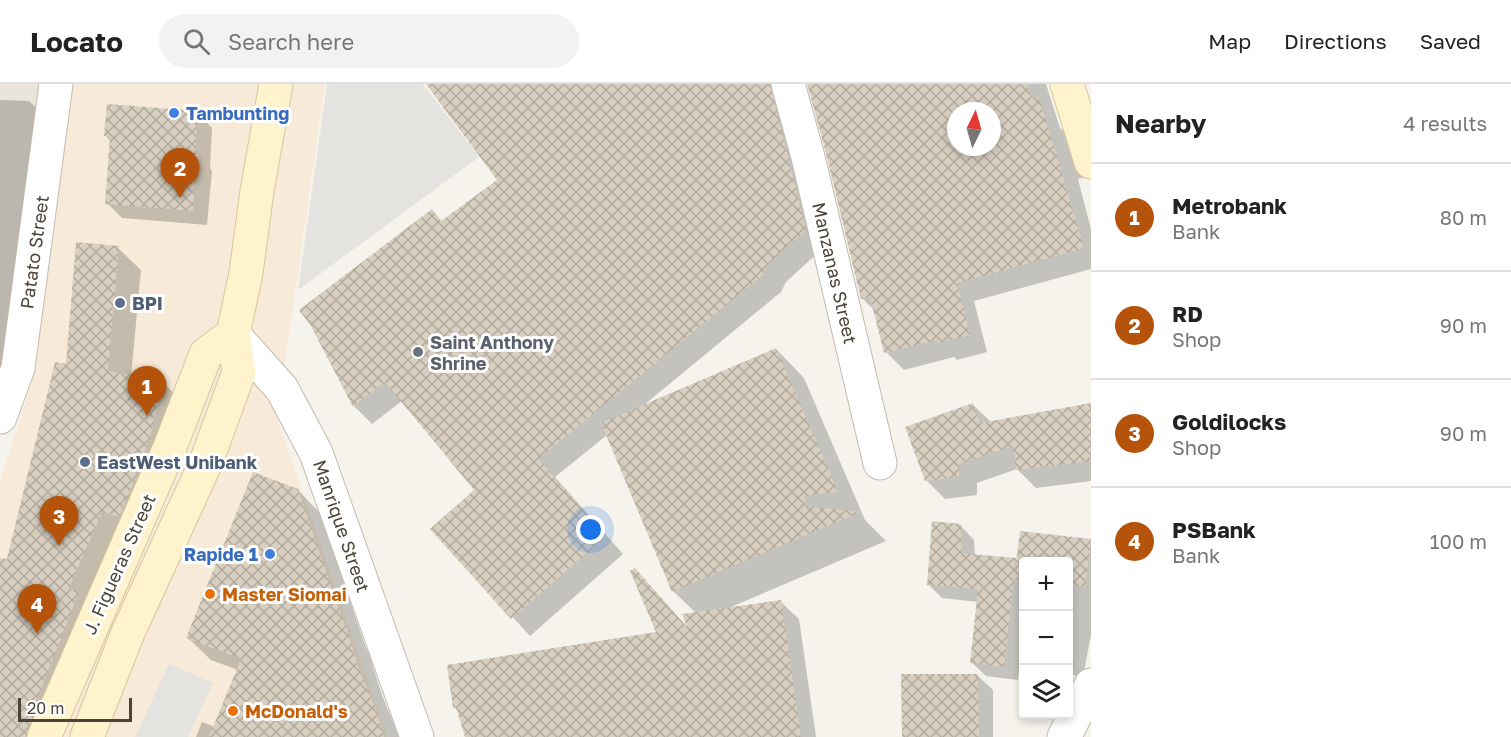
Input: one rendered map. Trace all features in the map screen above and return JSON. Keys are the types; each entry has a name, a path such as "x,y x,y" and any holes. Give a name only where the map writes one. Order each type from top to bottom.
{"street":[{"name":"Patato Street","path":"0,417 18,368 56,84"},
{"name":"J. Figueras Street","path":"87,737 127,635 206,462 239,372 234,334 250,252 257,191 276,84"},
{"name":"Manzanas Street","path":"788,84 808,157 880,463"},
{"path":"1067,84 1091,162"},
{"name":"J. Figueras Street","path":"44,737 170,447 206,354 234,334"},
{"name":"Manrique Street","path":"234,334 282,389 316,453 417,737"},
{"path":"1064,737 1091,685"}],"shaded area":[{"path":"0,84 42,84 0,371"},
{"path":"69,84 325,84 277,419 387,737 0,737 0,481 34,375 56,210"},
{"path":"327,84 423,84 479,157 298,290"},
{"path":"169,664 213,683 188,737 135,737"}],"building":[{"path":"426,84 770,84 806,230 768,264 763,275 538,459 606,536 511,619 430,529 474,490 385,382 353,407 311,326 299,310 432,209 441,221 497,180"},
{"path":"807,84 1027,84 1032,99 1039,97 1084,248 957,283 970,335 937,343 937,340 884,353 870,297 861,299"},
{"path":"107,104 198,111 195,154 198,154 193,211 105,204 110,137 104,136"},
{"path":"76,242 119,246 108,371 163,381 150,437 119,517 102,512 69,588 79,592 33,709 35,710 26,737 0,737 0,558 7,559 55,362 66,364"},
{"path":"776,348 838,492 805,496 805,506 860,512 672,592 601,423"},
{"path":"973,403 980,423 1091,403 1091,461 1016,470 1013,446 959,464 959,477 925,481 905,427"},
{"path":"253,472 298,489 384,737 209,737 241,659 186,638"},
{"path":"932,521 961,524 961,553 1016,558 1004,667 970,663 978,589 927,585"},
{"path":"1020,531 1091,539 1085,587 1073,586 1073,557 1019,557 1019,580 1014,579"},
{"path":"635,568 687,627 682,614 781,600 801,737 465,737 456,707 453,708 447,665 656,632 630,571"},
{"path":"901,674 978,674 979,737 902,737"}],"place":[{"name":"Tambunting","path":"174,113"},
{"name":"RD","path":"180,198"},
{"name":"BPI","path":"120,303"},
{"name":"Saint Anthony Shrine","path":"418,352"},
{"name":"Metrobank","path":"147,416"},
{"name":"EastWest Unibank","path":"85,462"},
{"name":"Goldilocks","path":"59,546"},
{"name":"Rapide 1","path":"270,554"},
{"name":"Master Siomai","path":"210,594"},
{"name":"PSBank","path":"37,634"},
{"name":"McDonald's","path":"233,711"}]}
